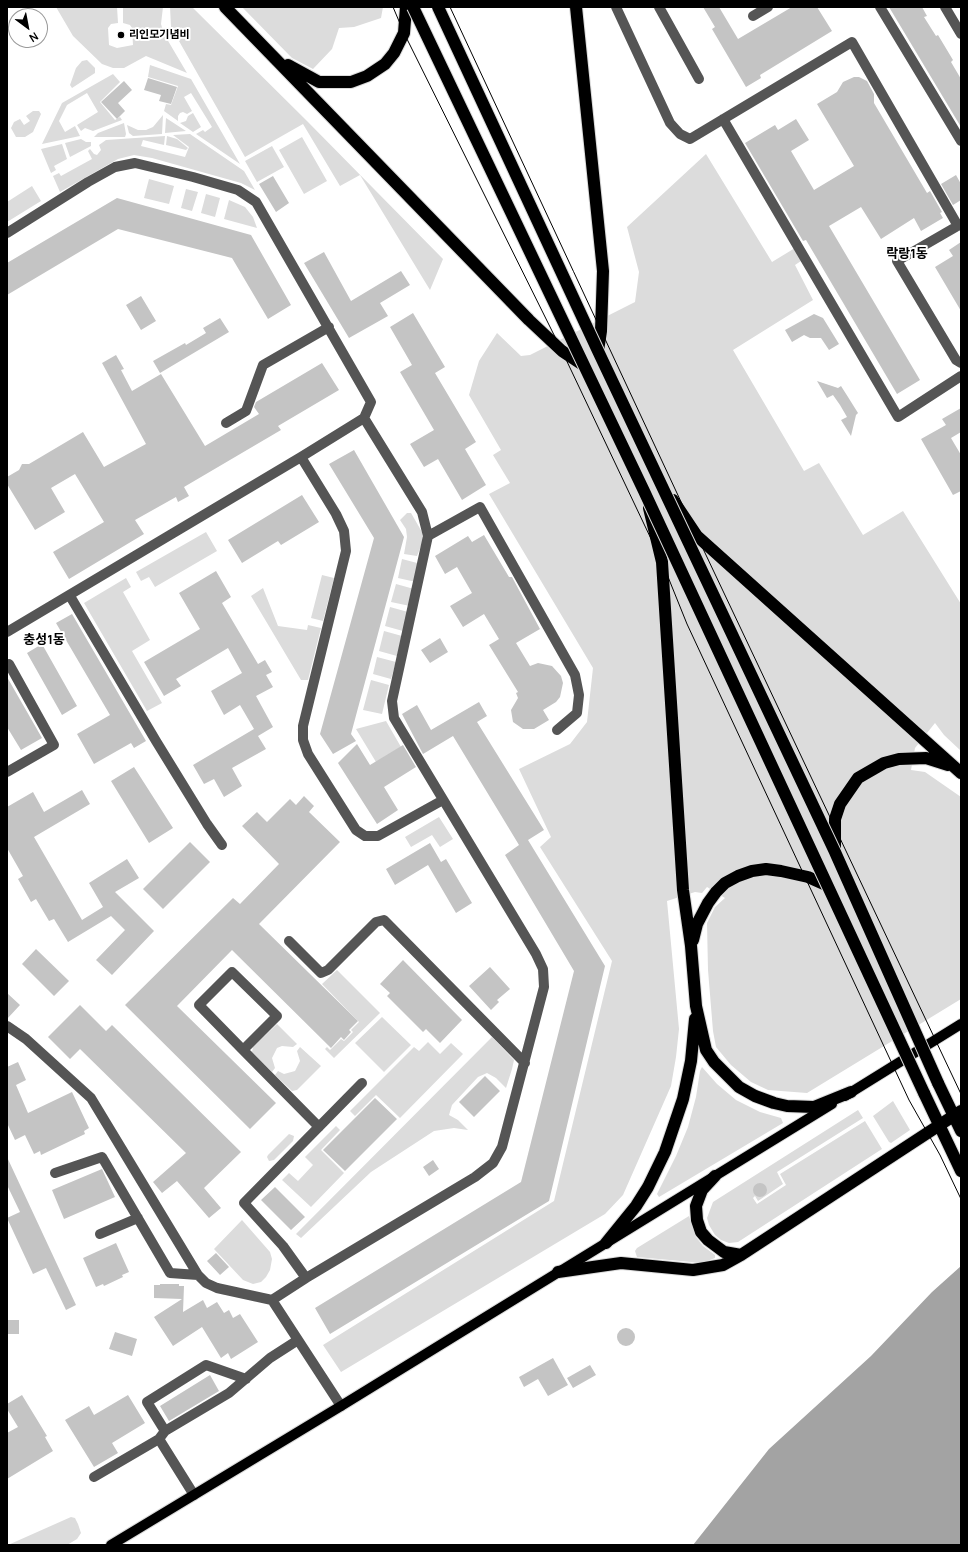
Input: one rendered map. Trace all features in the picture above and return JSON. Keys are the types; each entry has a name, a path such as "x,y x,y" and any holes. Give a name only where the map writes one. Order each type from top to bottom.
{"highway":[{"path":"225,7 529,320 562,351 583,365"},
{"path":"273,56 319,82 350,82 367,76 385,64 394,54 404,33 406,7"},
{"path":"413,7 644,491 826,885 961,1171"},
{"path":"438,7 598,351 835,852 938,1083 957,1113 961,1131"},
{"path":"576,7 603,271 601,331 598,351"},
{"path":"660,481 697,536 959,771"},
{"path":"644,491 662,562 683,890 691,946 696,1006 706,1050 714,1062 739,1087 755,1096 787,1106 800,1108 814,1107 851,1092"},
{"path":"835,852 835,819 840,804 848,790 858,778 871,769 884,763 899,759 926,758 939,761 959,771"},
{"path":"691,946 701,914 716,892 726,883 752,871 766,869 781,870 808,877 826,885"},
{"path":"606,1242 632,1212 648,1187 670,1139 683,1099 691,1061 696,1006"},
{"path":"558,1272 621,1263 693,1270 723,1265 741,1255 957,1113"},
{"path":"715,1176 702,1190 696,1206 697,1220 701,1232 708,1240 724,1252 741,1255"}],"main road":[{"path":"111,1545 341,1406 961,1024"}],"street":[{"path":"616,7 670,123 680,134 690,138 852,42 959,225 898,261 956,360 961,363"},
{"path":"659,7 699,79"},
{"path":"753,16 768,7"},
{"path":"880,7 961,141"},
{"path":"945,7 961,34"},
{"path":"723,119 898,417 961,376"},
{"path":"7,233 88,182 115,167 135,163 238,190 256,202 372,402 364,418 301,458 7,632"},
{"path":"226,423 246,411 263,365 328,327"},
{"path":"272,1300 475,1177 494,1163 502,1147 544,987 543,969 394,718 392,701 428,536 422,512 364,418"},
{"path":"301,458 336,514 344,531 346,551 303,726 303,740 308,754 356,830 365,836 378,836 442,800"},
{"path":"428,536 480,507 575,676 579,695 577,713 557,730"},
{"path":"70,596 156,742 207,824 222,845"},
{"path":"7,665 9,664 54,745 7,772"},
{"path":"289,941 321,974 328,970 376,922 384,920 525,1063"},
{"path":"243,1050 277,1016 232,972 199,1005 243,1050 319,1126"},
{"path":"7,1026 26,1039 91,1098 198,1274 206,1283 217,1288 272,1300 341,1406"},
{"path":"306,1278 283,1246 244,1203 362,1083"},
{"path":"55,1173 102,1157 170,1273 198,1274"},
{"path":"100,1234 138,1218"},
{"path":"94,1477 229,1393 270,1358 298,1340"},
{"path":"194,1495 162,1435 147,1402 206,1365 246,1379"}],"shaded area":[{"path":"56,7 117,7 118,23 111,24 108,28 109,45 117,48 133,45 132,28 130,25 123,23 123,7 163,7 161,24 164,34 187,73 146,56 124,68 113,68 102,64 73,36"},
{"path":"170,7 192,7 307,121 443,259 430,290 360,175 340,186 303,124 245,157 171,27"},
{"path":"242,7 383,7 381,18 354,27 339,28 332,49 313,69 292,58"},
{"path":"87,60 95,68 95,73 72,88 70,85 76,68 82,61"},
{"path":"150,65 191,79 240,164 196,134 203,130 205,132 212,127 191,93 184,97 192,111 187,114 183,112 180,113 178,116 178,121 164,111 166,104 171,105 178,86 148,77"},
{"path":"113,74 120,82 100,102 115,120 120,117 122,120 93,131 85,128 81,131 77,125 98,112 87,93 67,105 59,121 65,132 75,126 80,136 42,144 62,103"},
{"path":"33,111 39,111 41,114 33,132 25,137 16,137 11,128 14,122 20,119 24,125 30,121 26,116"},
{"path":"193,113 201,127 193,132 180,123 186,121 188,116"},
{"path":"163,115 162,134 133,136 129,133 127,125 138,130 146,130 153,127"},
{"path":"166,118 186,131 165,133"},
{"path":"124,123 126,134 125,137 94,137 98,133"},
{"path":"190,134 244,171 255,190 241,183 152,158 134,155 118,159 60,192 53,176 59,173 61,176 92,159 88,151 90,149 97,155 101,150 99,145 106,140 165,136 164,145 143,140 141,146 185,157 189,147 173,135"},
{"path":"167,136 177,139 188,148 186,150 166,145"},
{"path":"302,137 327,181 304,194 279,150"},
{"path":"81,139 86,142 91,142 91,146 70,157 65,143"},
{"path":"62,144 67,159 54,166 56,170 51,173 41,149"},
{"path":"272,146 284,167 257,182 245,161"},
{"path":"706,154 772,262 795,248 801,261 795,265 813,300 733,350 804,471 819,463 863,535 903,511 961,604 961,751 944,735 935,723 915,748 911,770 925,772 961,797 961,999 807,1093 768,1090 751,1082 731,1065 716,1047 713,1031 708,970 707,923 715,907 725,898 707,887 702,893 695,892 667,901 679,1029 676,1057 671,1086 623,1195 605,1214 341,1372 323,1345 554,1201 612,961 540,847 551,837 519,769 570,744 587,722 593,668 489,494 510,483 493,455 501,450 469,395 479,361 497,333 521,356 530,355 635,302 639,272 627,227"},
{"path":"149,179 174,186 169,204 144,198"},
{"path":"32,186 41,201 7,222 7,202"},
{"path":"186,189 198,192 192,211 181,208"},
{"path":"206,194 220,198 215,217 201,213"},
{"path":"229,200 245,207 253,217 257,228 224,219"},
{"path":"407,513 411,513 422,532 423,541 417,556 404,554 407,537 406,529 400,520"},
{"path":"206,532 217,551 155,587 149,577 141,581 136,572"},
{"path":"402,559 421,564 416,582 398,578"},
{"path":"322,575 334,578 323,621 311,618"},
{"path":"126,578 131,587 123,592 150,640 132,651 162,703 147,711 84,603"},
{"path":"396,584 414,589 410,606 391,602"},
{"path":"263,588 278,626 307,630 308,625 321,628 308,680 301,680 251,596"},
{"path":"390,607 408,612 403,631 385,626"},
{"path":"384,631 402,636 397,656 379,651"},
{"path":"377,657 396,662 391,679 373,674"},
{"path":"371,680 389,685 382,714 363,710"},
{"path":"386,721 401,747 376,762 356,729"},
{"path":"439,817 453,839 440,847 432,835 411,847 405,837"},
{"path":"337,970 380,1013 334,1058 325,1049 327,1047 330,1050 341,1039 344,1041 353,1032 351,1030 359,1022 322,984"},
{"path":"382,1017 411,1045 384,1072 355,1043"},
{"path":"277,1024 297,1044 293,1047 282,1046 277,1048 272,1058 275,1068 272,1072 252,1052 253,1047"},
{"path":"492,1037 514,1060 512,1069 506,1088 496,1078 487,1073 478,1077 452,1105 449,1115 458,1120 468,1130 454,1128 434,1131 371,1172 301,1238 296,1234"},
{"path":"428,1042 440,1054 451,1043 463,1054 400,1118 376,1095 355,1116 350,1111 414,1047 419,1051"},
{"path":"300,1047 321,1066 297,1090 292,1091 275,1075 278,1071 284,1074 295,1071 300,1061 297,1051"},
{"path":"702,1067 717,1084 736,1100 760,1112 781,1118 783,1123 659,1197 657,1194 676,1156 688,1127"},
{"path":"893,1101 910,1130 891,1143 873,1116"},
{"path":"858,1110 863,1118 777,1172 783,1184 758,1201 755,1196 753,1198 757,1204 786,1185 780,1174 865,1121 882,1149 738,1242 729,1243 721,1240 715,1235 707,1218 713,1202"},
{"path":"336,1126 340,1130 321,1150 344,1173 311,1207 282,1180 289,1173 298,1181 313,1165 305,1157"},
{"path":"289,1134 294,1136 293,1141 274,1160 269,1161 267,1157 268,1155"},
{"path":"689,1216 696,1237 703,1246 715,1255 715,1258 702,1263 637,1257 635,1251 637,1248"},
{"path":"242,1220 270,1252 272,1259 270,1270 266,1277 261,1282 253,1284 243,1280 214,1249"},
{"path":"961,1266 961,1545 693,1545 769,1449 871,1356 932,1292"},
{"path":"71,1517 75,1518 81,1533 77,1539 67,1545 8,1545"}],"building":[{"path":"703,7 719,7 738,39 792,7 817,7 832,31 760,75 761,78 746,87 712,29 715,27"},
{"path":"889,7 922,7 927,16 924,17 936,36 938,35 953,60 951,62 961,79 961,127"},
{"path":"854,77 859,77 867,81 874,94 874,103 927,193 930,191 942,212 940,213 943,218 921,231 914,218 881,239 861,207 829,226 920,380 897,394 806,240 803,241 745,143 775,125 778,130 796,119 809,140 791,151 814,190 854,166 817,104 837,92 843,82"},
{"path":"148,78 177,87 171,104 159,101 161,95 144,90"},
{"path":"124,81 132,90 118,103 125,111 117,119 101,102"},
{"path":"956,175 961,184 961,200 953,205 941,184"},
{"path":"273,176 289,203 276,212 259,184"},
{"path":"117,198 251,235 291,305 268,319 232,258 118,229 7,295 7,263"},
{"path":"961,242 961,311 935,267 953,256 949,250"},
{"path":"324,252 351,301 401,271 410,285 380,303 388,316 349,338 304,263"},
{"path":"141,296 156,321 141,330 126,305"},
{"path":"413,313 445,367 435,373 476,442 465,449 486,485 462,500 438,459 424,467 410,444 434,430 400,372 412,365 390,327"},
{"path":"814,314 823,318 839,344 829,350 821,338 810,338 804,335 792,342 785,330"},
{"path":"220,318 229,332 160,373 153,361 185,343 186,345 206,333 203,328"},
{"path":"116,355 124,369 121,370 132,391 161,374 205,446 259,414 254,407 256,402 322,363 339,390 278,426 281,430 184,487 189,496 178,502 176,497 135,520 144,534 69,579 53,552 104,522 75,474 51,488 65,512 35,530 7,484 7,477 19,470 22,464 29,464 83,432 104,467 146,444 102,363"},
{"path":"817,381 838,388 841,386 858,413 856,415 851,436 841,420 847,417 840,405 833,395 827,398"},
{"path":"961,408 961,432 951,438 961,455 961,491 953,495 921,439 946,425 942,419"},
{"path":"354,450 404,537 351,734 356,741 333,754 320,734 374,538 329,464"},
{"path":"302,495 319,522 281,545 278,541 242,563 228,540"},
{"path":"484,535 509,577 512,577 540,629 516,643 530,666 538,663 552,666 561,676 563,683 560,697 556,702 543,710 549,720 534,729 523,729 513,722 511,710 518,698 516,693 518,692 489,645 499,639 484,614 463,627 450,606 472,593 457,567 445,574 435,556 468,536 472,542"},
{"path":"216,571 231,597 222,603 258,664 265,660 272,672 266,675 273,687 256,696 273,727 258,736 266,749 232,768 242,786 224,797 214,779 204,784 193,765 254,729 240,705 224,715 211,691 242,673 228,648 176,679 181,686 164,696 144,662 200,629 179,593"},
{"path":"72,614 146,741 134,748 131,743 94,764 77,734 110,715 56,623"},
{"path":"440,638 448,652 430,663 421,650"},
{"path":"42,644 77,706 62,715 27,653"},
{"path":"7,677 42,738 21,750 7,727"},
{"path":"479,702 487,716 477,722 544,830 528,840 605,966 549,1201 330,1334 315,1308 521,1182 574,971 505,855 519,845 453,736 423,754 402,714 417,705 431,730"},
{"path":"357,744 370,765 403,745 416,767 384,787 398,810 377,824 338,763"},
{"path":"134,767 173,828 149,843 111,781"},
{"path":"82,790 90,804 34,837 82,920 103,907 89,883 127,859 139,878 115,892 154,931 112,975 96,960 125,930 111,916 68,942 54,919 49,921 36,899 31,902 18,879 23,876 7,848 7,807 33,792 44,812"},
{"path":"304,796 314,806 309,812 340,842 259,924 358,1021 349,1030 351,1032 344,1040 341,1037 331,1048 232,950 177,1006 276,1103 250,1129 125,1005 233,898 240,904 279,864 242,826 257,812 267,822 290,799 296,805"},
{"path":"190,842 210,862 163,909 143,889"},
{"path":"430,843 441,862 446,859 472,903 456,913 428,865 395,885 386,869"},
{"path":"36,949 69,981 54,996 22,964"},
{"path":"403,960 462,1020 440,1043 426,1029 423,1032 387,996 390,993 380,984"},
{"path":"490,967 510,989 497,1000 499,1002 491,1010 469,986"},
{"path":"7,993 20,1005 7,1019"},
{"path":"80,1005 106,1031 112,1025 241,1152 204,1188 221,1208 209,1218 177,1181 162,1193 153,1182 186,1153 80,1049 70,1059 48,1037"},
{"path":"18,1062 26,1080 16,1085 28,1113 72,1092 89,1128 84,1131 85,1134 41,1155 40,1151 34,1154 25,1135 15,1140 7,1123 7,1067"},
{"path":"485,1076 500,1091 474,1117 459,1102"},
{"path":"375,1098 397,1119 345,1171 323,1150"},
{"path":"7,1157 76,1305 66,1310 46,1268 33,1274 7,1218 20,1212 7,1185"},
{"path":"433,1160 439,1169 429,1176 423,1167"},
{"path":"102,1169 115,1197 64,1219 52,1190"},
{"path":"757,1183 763,1183 767,1187 767,1193 763,1197 757,1197 753,1193 753,1187"},
{"path":"275,1187 305,1217 291,1230 261,1200"},
{"path":"116,1243 129,1272 122,1275 123,1277 104,1286 103,1284 96,1287 83,1258"},
{"path":"216,1253 229,1267 220,1275 207,1261"},
{"path":"179,1284 179,1286 184,1286 183,1312 203,1300 207,1308 217,1302 224,1313 229,1310 233,1318 240,1314 258,1342 231,1359 228,1353 221,1358 202,1327 173,1346 154,1317 182,1299 154,1298 154,1285"},
{"path":"7,1320 19,1320 19,1334 7,1334"},
{"path":"626,1328 632,1331 635,1337 632,1343 626,1346 620,1343 617,1337 620,1331"},
{"path":"115,1332 137,1339 132,1356 109,1349"},
{"path":"553,1358 568,1385 548,1396 538,1379 524,1387 519,1377"},
{"path":"590,1365 596,1375 573,1388 567,1378"},
{"path":"210,1375 219,1391 169,1421 160,1406"},
{"path":"22,1395 47,1436 45,1437 53,1451 7,1479 7,1433 18,1427 7,1409 7,1404"},
{"path":"128,1395 145,1423 112,1443 118,1453 94,1467 65,1420 89,1406 94,1415"}],"tram line":[{"path":"393,7 404,33 562,351 662,562 687,624 909,1100 940,1155 961,1199"},
{"path":"450,7 697,536 961,1094"}],"place":[{"name":"리인모기념비","path":"121,35"}],"district":[{"name":"락랑1동","path":"907,254"},
{"name":"충성1동","path":"44,640"}]}
